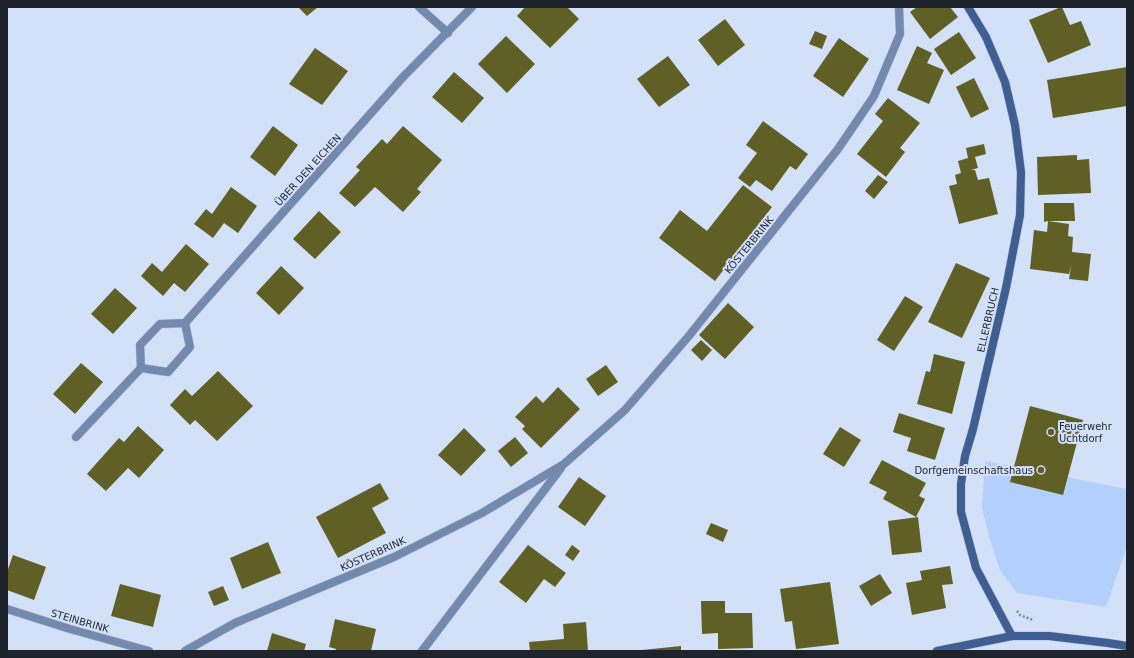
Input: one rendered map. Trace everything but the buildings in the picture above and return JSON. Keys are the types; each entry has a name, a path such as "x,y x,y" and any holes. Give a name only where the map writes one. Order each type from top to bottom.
{"street":[{"path":"419,7 448,33"},
{"name":"ÜBER DEN EICHEN","path":"185,323 403,77 472,7"},
{"name":"KÖSTERBRINK","path":"185,651 235,623 394,558 482,513 564,464 625,410 688,337 838,149 874,96 900,34 899,7"},
{"name":"ELLERBRUCH","path":"968,7 986,37 1005,82 1016,125 1022,172 1020,215 1006,288 973,429 965,456 961,484 961,512 976,568 1012,636"},
{"path":"76,437 141,368 140,345 160,324 185,323 190,347 168,372 141,368"},
{"name":"KÖSTERBRINK","path":"422,651 564,464"},
{"name":"STEINBRINK","path":"7,609 70,629 149,651"},
{"path":"937,651 1012,636 1049,636 1127,646"}],"shaded area":[{"path":"985,461 1127,489 1127,546 1106,607 1017,593 1000,570 990,540 982,508"}],"place":[{"name":"Feuerwehr Uchtdorf","path":"1051,432"},
{"name":"Dorfgemeinschaftshaus","path":"1041,470"}]}
